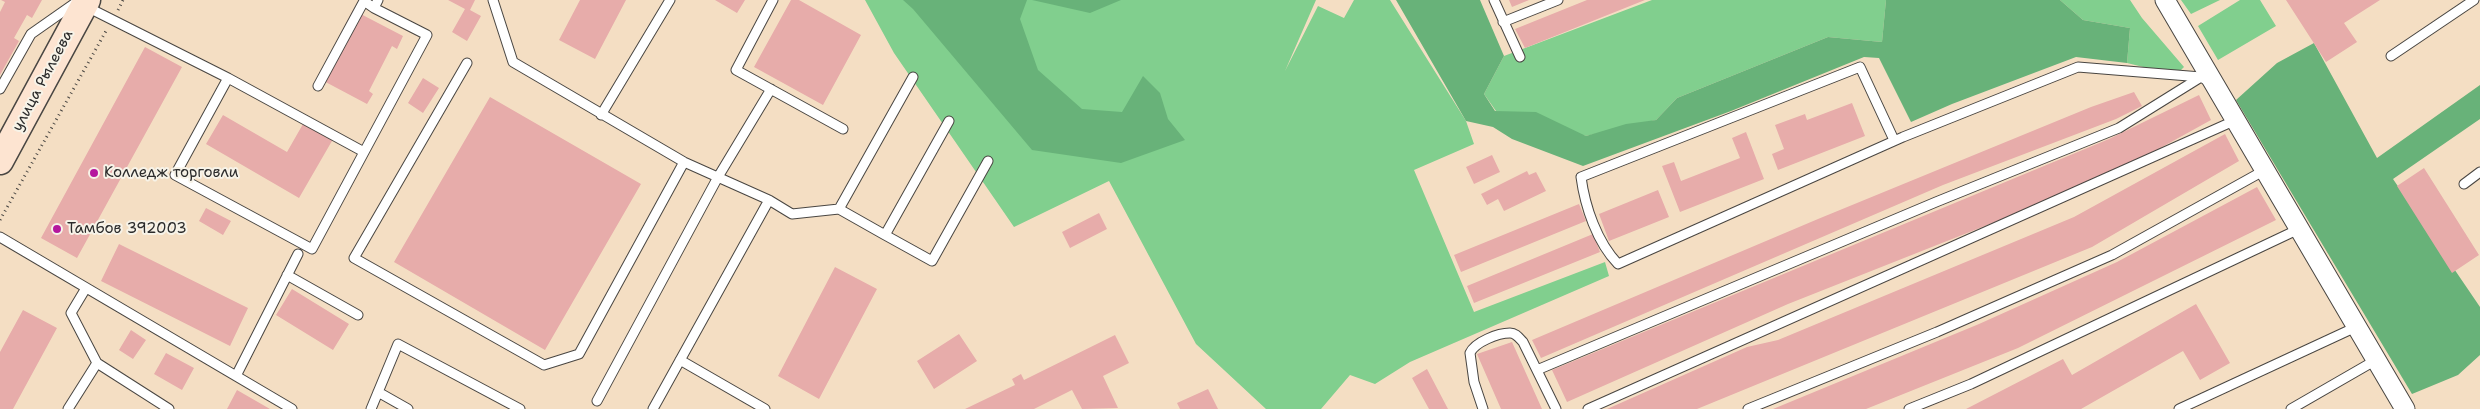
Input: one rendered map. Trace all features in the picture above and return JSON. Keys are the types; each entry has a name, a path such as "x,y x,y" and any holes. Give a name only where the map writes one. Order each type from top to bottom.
{"main road":[{"name":"улица Рылеева","path":"0,161 83,2"}],"street":[{"path":"2165,0 2208,80 2236,120 2405,409"}],"lane":[{"path":"493,0 513,62 684,162 769,200 792,214 839,209 932,261 988,161"},
{"path":"601,114 670,0"},
{"path":"773,0 736,70 843,129"},
{"path":"1494,0 1520,57"},
{"path":"1503,22 1558,0"},
{"path":"2391,56 2474,0"},
{"path":"228,78 176,175 312,249 427,35 376,4 364,1 318,86"},
{"path":"0,89 31,34 83,2 112,21 228,78 364,152"},
{"path":"467,63 354,258 544,365 579,354 684,162"},
{"path":"1894,140 1860,67 1581,177 1584,196 1606,251 1618,264 1894,140 2078,67 2208,80"},
{"path":"839,209 913,77"},
{"path":"1537,370 1936,202 2119,128 2208,80"},
{"path":"597,401 718,177 771,89"},
{"path":"1588,409 2236,120"},
{"path":"885,235 949,121"},
{"path":"1748,409 1937,332 2112,254 2265,170"},
{"path":"2464,184 2480,172"},
{"path":"653,409 769,200"},
{"path":"1909,409 1971,384 2299,230"},
{"path":"0,237 292,409"},
{"path":"236,376 298,254"},
{"path":"287,275 358,315"},
{"path":"86,288 71,313 97,363 169,409"},
{"path":"2179,409 2356,327"},
{"path":"1483,409 1478,397 1470,360 1473,347 1478,342 1510,332 1516,334 1523,342 1556,409"},
{"path":"372,409 398,344 520,409"},
{"path":"680,360 764,409"},
{"path":"2291,409 2376,360"},
{"path":"68,409 97,363"},
{"path":"378,392 408,409"}],"path":[{"path":"0,220 123,0"}],"green space":[{"path":"865,0 1316,0 1285,71 1318,6 1344,18 1354,0 1390,0 1466,121 1474,144 1414,170 1474,312 1605,262 1609,276 1410,362 1375,384 1350,375 1321,409 1266,409 1196,344 1109,181 1014,227 894,53"},
{"path":"903,0 1027,0 1020,19 1038,70 1082,109 1122,112 1143,76 1160,93 1168,119 1185,140 1121,163 1032,150 913,9"},
{"path":"1032,0 1121,0 1090,13"},
{"path":"1396,0 1480,0 1504,56 1484,94 1495,111 1536,112 1586,136 1626,124 1656,120 1677,98 1828,37 1882,42 1886,0 2060,0 2083,20 2130,28 2127,63 2076,57 1952,104 1911,122 1879,58 1864,57 1731,111 1583,166 1512,139 1493,127 1466,121"},
{"path":"1652,0 1886,0 1882,42 1828,37 1677,98 1656,120 1586,136 1496,111 1484,94 1504,56"},
{"path":"2060,0 2130,0 2142,18 2184,67 2176,75 2127,63 2130,28 2083,20"},
{"path":"2181,0 2220,0 2191,14"},
{"path":"2240,0 2260,0 2276,26 2218,60 2198,26"},
{"path":"2314,43 2377,158 2480,85 2480,119 2393,179 2480,307 2480,355 2458,375 2412,394 2236,100 2277,63"}],"building":[{"path":"1,0 42,0 32,18 27,15 14,38 19,41 0,75 0,12 5,2"},
{"path":"448,0 475,0 470,10 481,16 467,41 452,32 465,9"},
{"path":"580,0 626,0 595,59 559,40"},
{"path":"715,0 745,0 737,13"},
{"path":"791,0 799,0 861,35 823,105 754,67"},
{"path":"1509,0 1529,0 1512,7"},
{"path":"1587,0 1645,0 1525,48 1515,29"},
{"path":"2286,0 2380,0 2344,23 2357,42 2326,62"},
{"path":"353,10 403,36 397,49 392,46 369,91 373,94 367,104 318,78"},
{"path":"145,47 182,67 77,258 41,238"},
{"path":"423,78 439,88 423,113 408,103"},
{"path":"2134,92 2142,106 2116,119 1943,185 1541,358 1532,340 1818,219 2091,107"},
{"path":"2199,95 2211,120 2106,178 1788,304 1567,402 1552,370 2109,139"},
{"path":"490,97 641,184 545,350 394,262"},
{"path":"1852,103 1865,136 1778,170 1772,154 1784,149 1775,125 1805,114 1807,120"},
{"path":"223,115 287,152 307,117 336,134 299,198 206,144"},
{"path":"1746,132 1764,179 1680,212 1662,166 1674,162 1681,181 1740,158 1732,138"},
{"path":"2225,134 2239,161 2092,247 1697,409 1607,409 1747,347 1778,340 2074,217"},
{"path":"1492,155 1500,172 1474,184 1466,167"},
{"path":"2424,168 2479,255 2452,273 2397,186"},
{"path":"1527,171 1529,175 1536,172 1546,191 1504,211 1498,199 1487,205 1481,194"},
{"path":"2257,187 2276,220 2018,348 1866,409 1773,409 1979,324 2117,262"},
{"path":"1658,190 1669,217 1609,241 1599,214"},
{"path":"1579,204 1586,221 1461,272 1454,255"},
{"path":"206,208 231,221 223,235 199,221"},
{"path":"1099,213 1107,229 1070,248 1062,232"},
{"path":"1593,234 1600,252 1474,303 1467,286"},
{"path":"119,244 248,308 230,346 101,281"},
{"path":"835,267 877,289 819,399 778,376"},
{"path":"292,289 349,324 333,350 276,315"},
{"path":"2196,304 2230,363 2200,380 2183,351 2081,409 1966,409 2063,359 2072,375"},
{"path":"23,310 57,328 13,409 0,409 0,352"},
{"path":"131,330 146,340 133,359 119,350"},
{"path":"959,334 977,361 934,389 917,361"},
{"path":"1115,335 1129,363 1103,376 1118,408 1082,409 1072,390 1034,409 965,409 1015,385 1012,379 1021,374 1024,380"},
{"path":"1512,342 1542,409 1501,409 1477,354"},
{"path":"166,353 194,368 182,390 154,374"},
{"path":"1427,369 1448,409 1429,409 1412,378"},
{"path":"1208,389 1218,409 1180,409 1177,403"},
{"path":"237,390 270,409 227,409"}],"place":[{"name":"Колледж торговли","path":"94,173"},
{"name":"Тамбов 392003","path":"57,229"}]}
